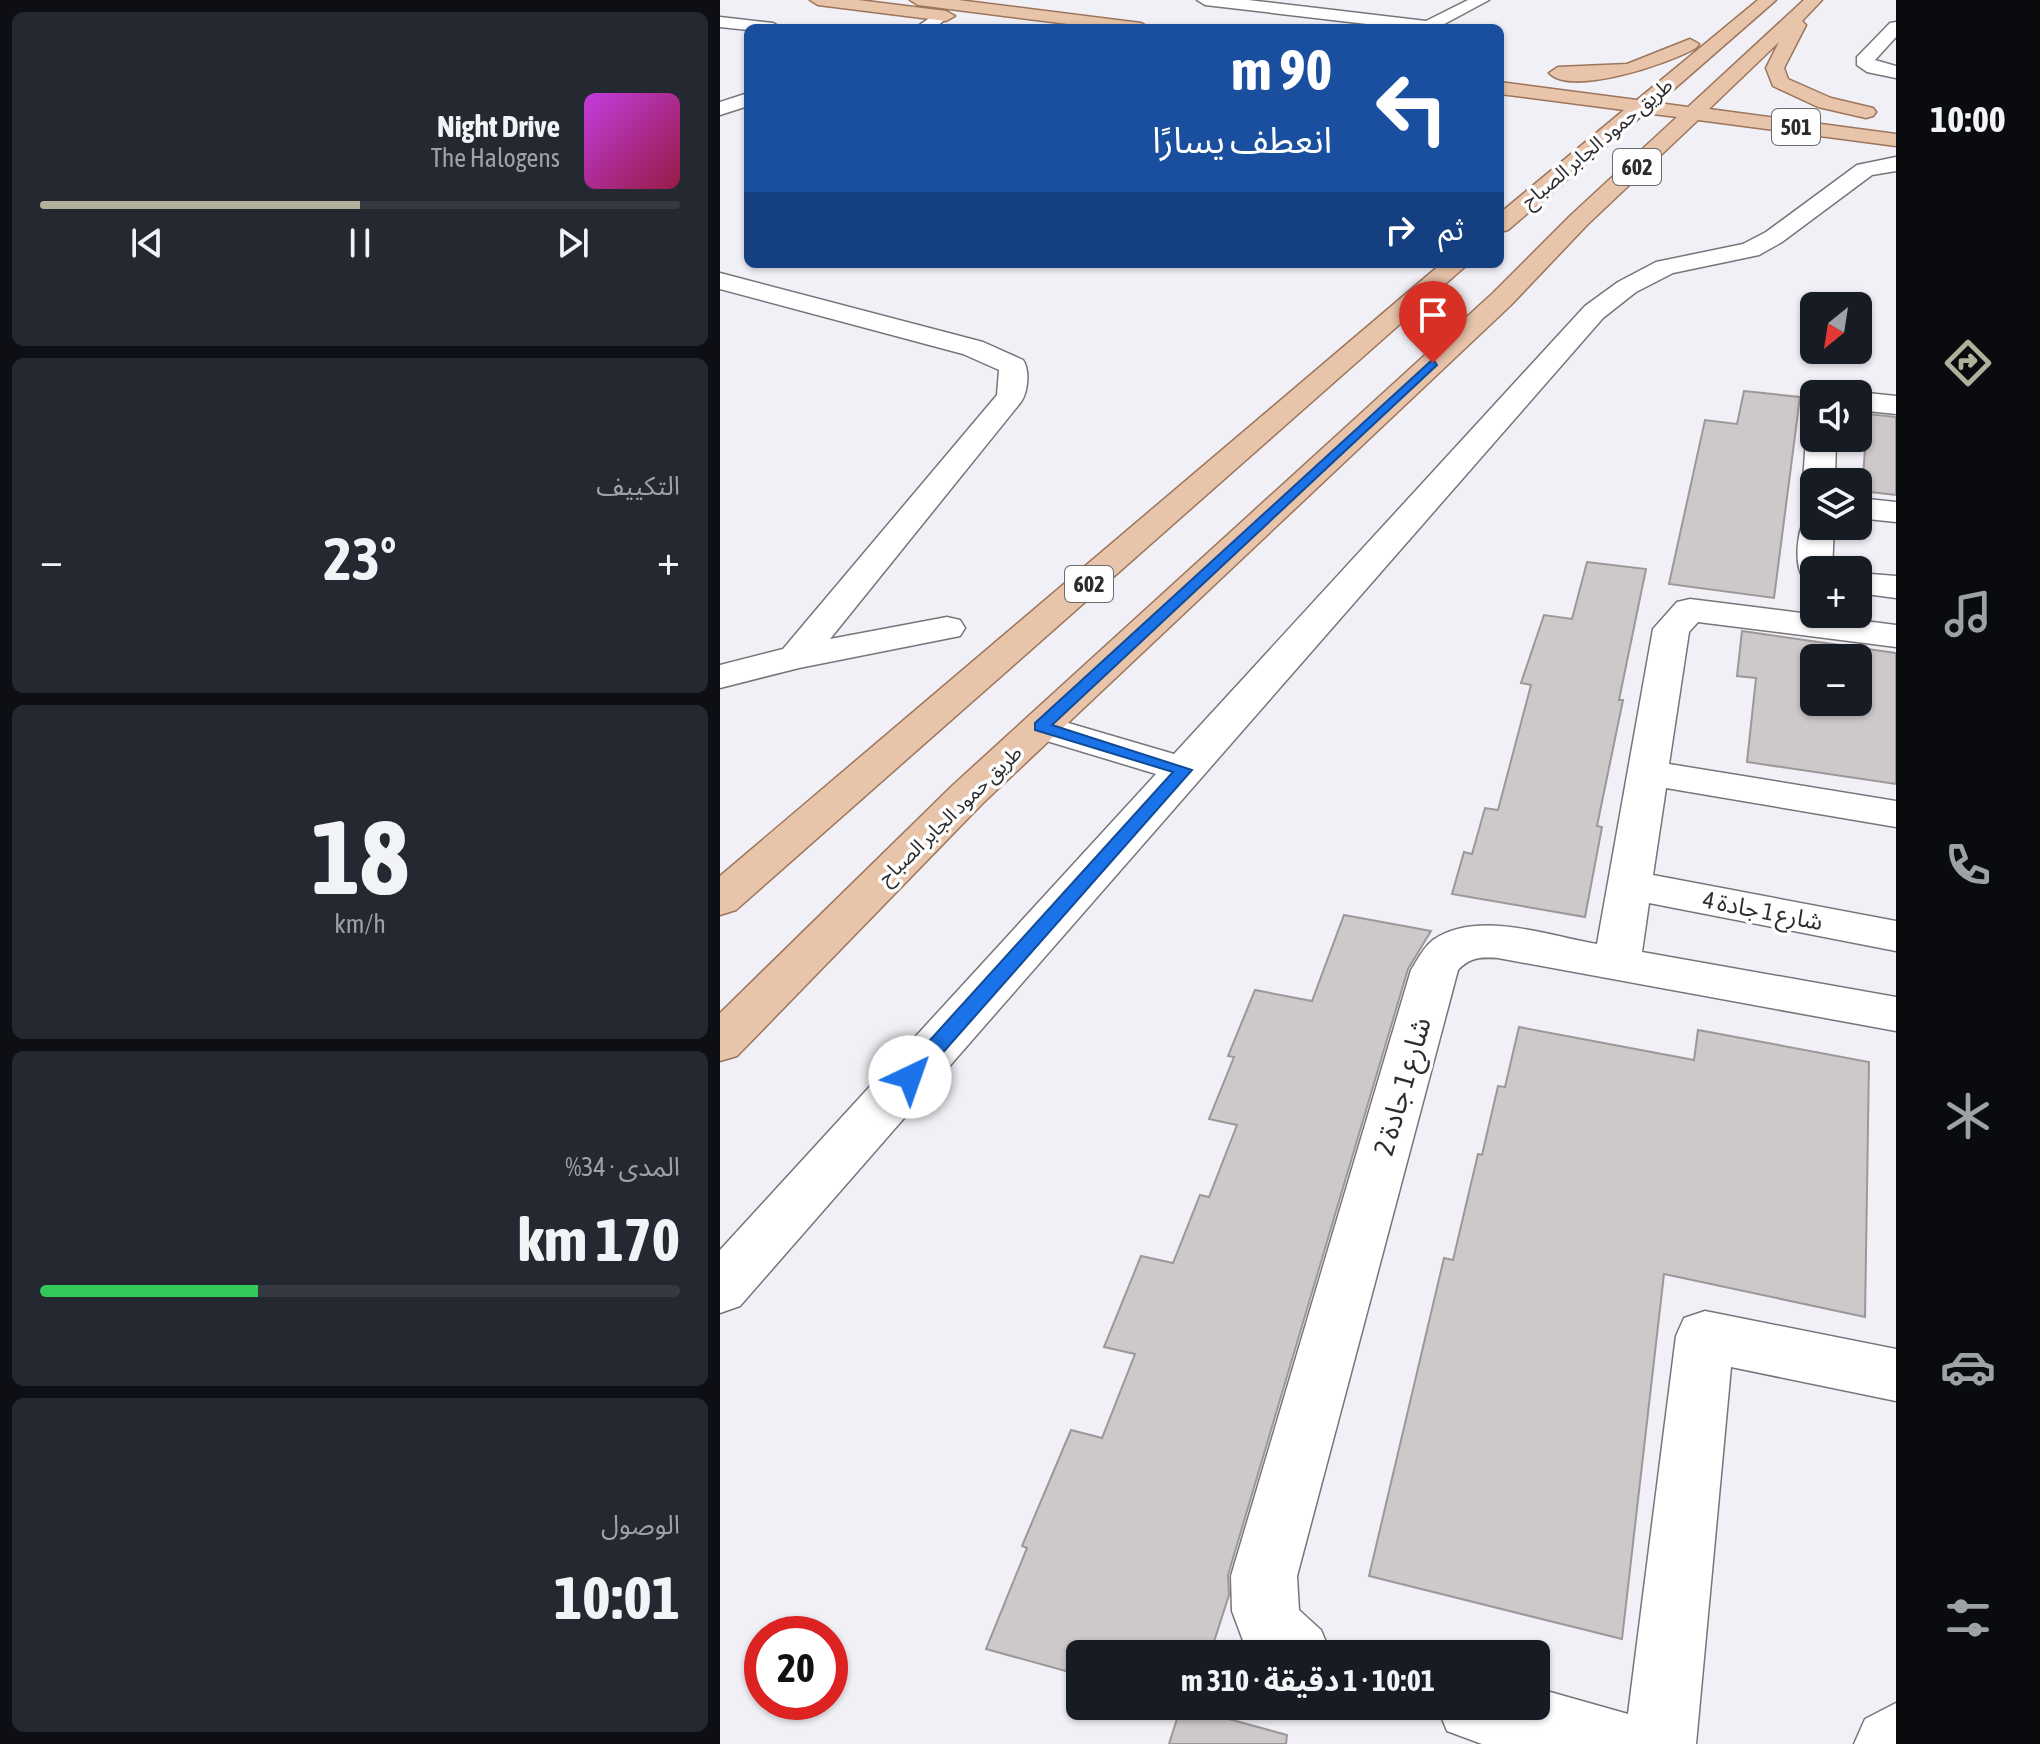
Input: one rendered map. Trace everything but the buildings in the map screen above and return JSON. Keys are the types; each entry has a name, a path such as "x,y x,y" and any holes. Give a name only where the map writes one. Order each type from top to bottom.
{"main road":[{"path":"818,0 940,16 1076,24"},
{"path":"918,0 1043,22"},
{"name":"طريق حمود الجابر الصباح","path":"720,1043 968,794 1502,299 1579,220 1749,15 1768,0"},
{"path":"1504,88 1675,103 1772,18 1778,10 1777,0"},
{"path":"1809,4 1775,68 1780,82 1825,103 1890,119"},
{"name":"طريق حمود الجابر الصباح","path":"1504,222 1531,198 1675,103 1809,4"},
{"path":"1504,72 1600,73 1646,67 1663,62 1730,20 1749,15"},
{"path":"1504,73 1675,103"},
{"path":"1504,97 1543,104 1577,126 1531,198"},
{"name":"501","path":"1675,103 1890,119"},
{"name":"501","path":"1675,103 1896,142"},
{"path":"1739,140 1802,138 1896,142"},
{"path":"1579,220 1603,217 1626,207"},
{"name":"602","path":"720,900 1451,268"}],"street":[{"path":"959,0 1043,22"},
{"path":"1205,0 1411,24"},
{"path":"1432,24 1481,0"},
{"path":"929,24 940,16"},
{"path":"720,22 744,25"},
{"path":"1895,73 1874,68 1864,61 1896,27"},
{"path":"720,89 744,80"},
{"path":"720,110 744,101"},
{"path":"720,110 744,114"},
{"path":"720,1289 1594,312 1627,287 1665,267 1750,250 1774,237 1865,170 1896,164"},
{"path":"720,281 973,348 1013,366 1011,396 796,657"},
{"path":"1872,402 1896,405"},
{"path":"1872,509 1896,512"},
{"path":"1872,584 1896,587"},
{"path":"1617,963 1671,629 1690,610 1800,616"},
{"path":"720,677 796,657 947,628"},
{"path":"1861,628 1896,636"},
{"path":"1041,727 1184,770"},
{"path":"1648,773 1896,814"},
{"name":"شارع 1 جادة 4","path":"1630,885 1896,936"},
{"name":"شارع 1 جادة 2","path":"1278,1640 1263,1614 1264,1576 1435,970 1442,956 1457,946 1477,941 1896,1014"},
{"path":"1660,1744 1705,1336 1896,1375"},
{"path":"1524,1720 1613,1744"},
{"path":"1890,1744 1896,1739"}],"route":[{"path":"910,1077 1184,770 1041,727 1433,363"}]}
